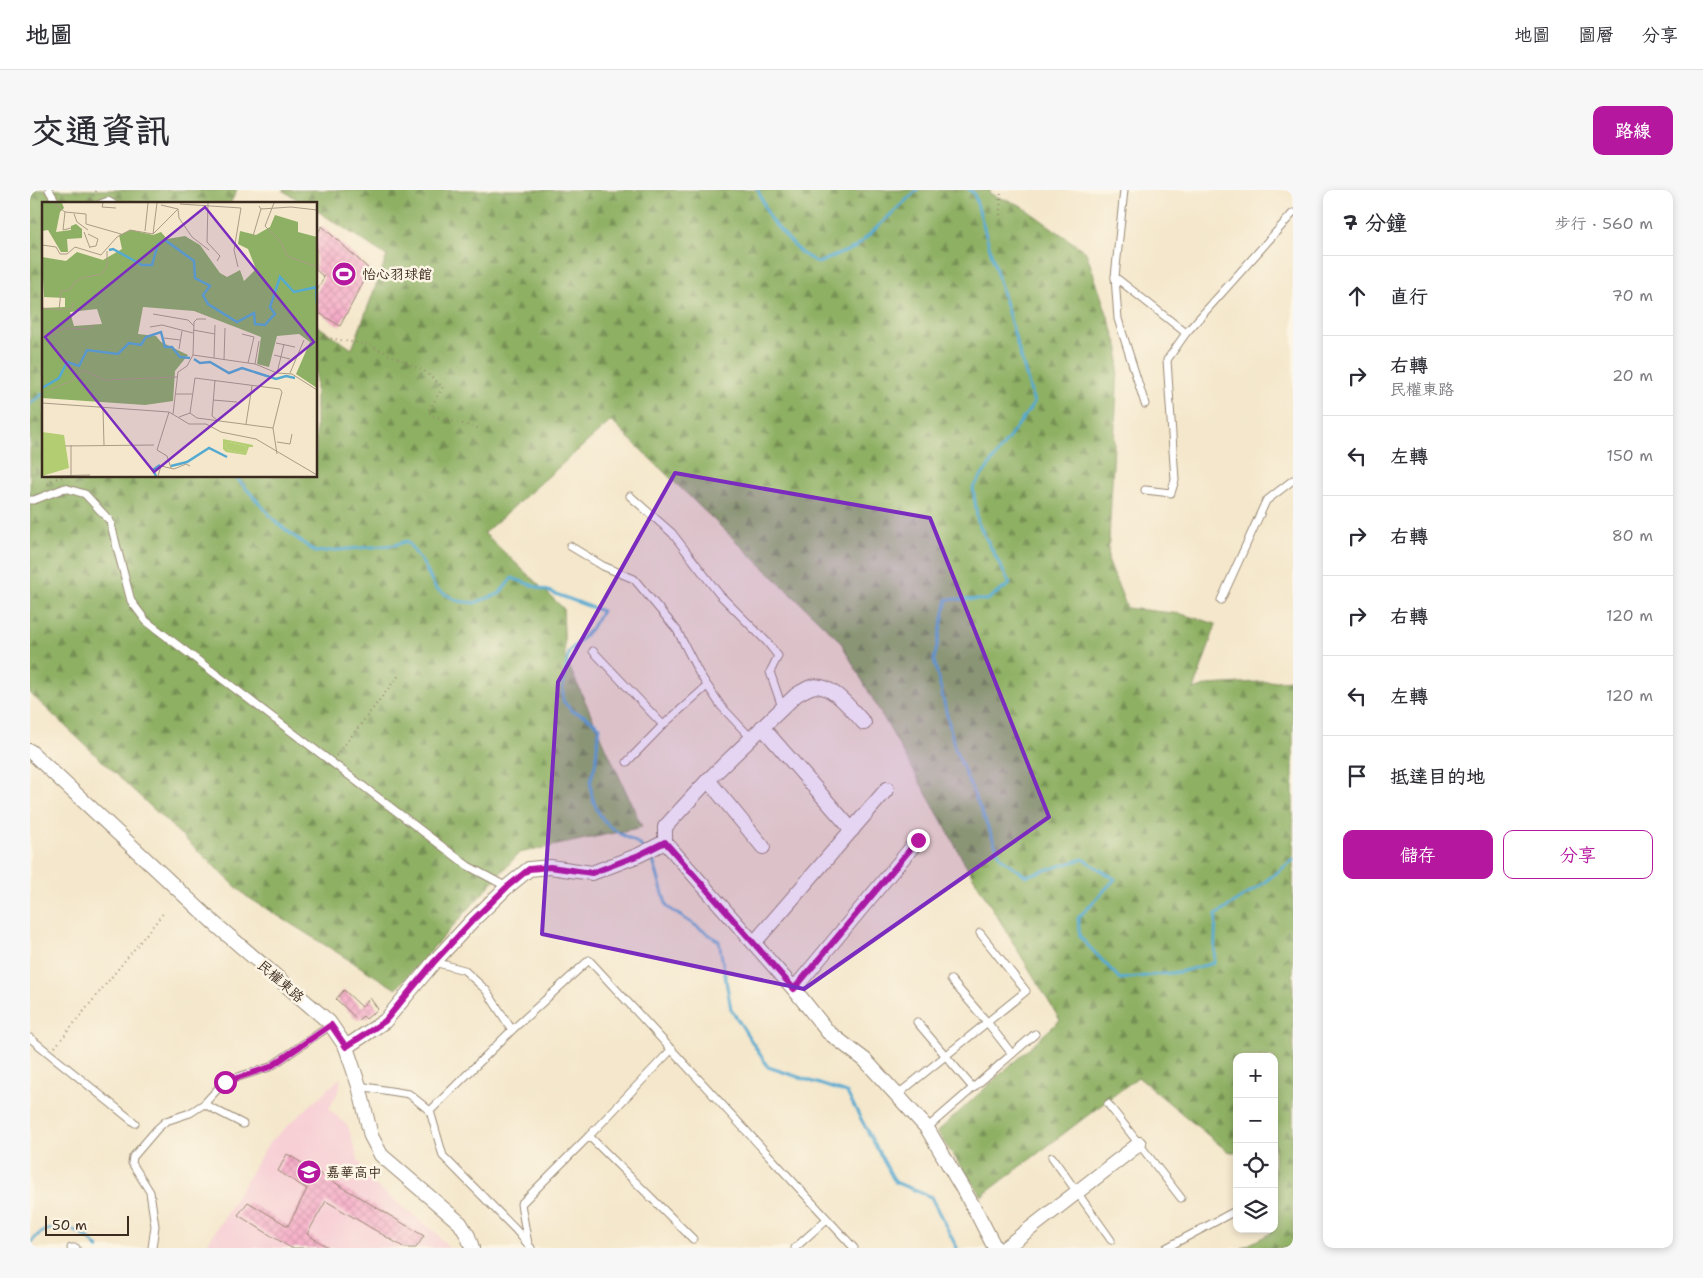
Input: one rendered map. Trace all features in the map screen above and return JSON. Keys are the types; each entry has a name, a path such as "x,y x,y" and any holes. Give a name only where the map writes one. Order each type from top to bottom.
{"street":[{"path":"864,723 838,696 824,687 812,686 796,694 708,780 665,826 665,842 794,989 828,1032 865,1060 927,1128 977,1213 995,1248"},
{"path":"762,727 852,830"},
{"name":"民權東路","path":"31,754 215,924 331,1025 346,1047 359,1086 370,1136 381,1155 460,1222 472,1248"},
{"path":"708,780 763,847"},
{"path":"754,943 887,789"},
{"path":"794,989 918,840"},
{"path":"346,1047 385,1021 434,962 507,887 529,869 550,867 592,873 639,855 665,842"},
{"path":"1005,1248 1139,1144"}],"lane":[{"path":"49,190 56,202"},
{"path":"1124,190 1115,277 1118,319 1145,404"},
{"path":"1146,490 1171,493 1175,480 1167,360 1186,333 1293,213"},
{"path":"1115,277 1186,333"},
{"path":"1221,600 1266,501 1293,480"},
{"path":"30,500 65,488 85,494 110,521 132,601 146,622 468,866 507,887"},
{"path":"630,496 672,533 719,594 778,656 770,672 782,707"},
{"path":"570,546 603,566 634,579 677,630 698,673 721,706 751,738"},
{"path":"593,651 663,725"},
{"path":"627,762 663,725 707,686"},
{"path":"897,1095 1026,991 980,933"},
{"path":"430,1111 512,1030 589,960 854,1248"},
{"path":"434,962 464,970 486,990 512,1030"},
{"path":"951,980 988,1022 1012,1054"},
{"path":"918,1022 973,1088"},
{"path":"152,1248 155,1226 150,1192 132,1163 134,1157 166,1121 190,1113 204,1104 225,1082 270,1067 331,1025"},
{"path":"927,1128 1035,1034"},
{"path":"30,1038 135,1122"},
{"path":"530,1246 521,1204 672,1049"},
{"path":"359,1086 409,1094 430,1111 443,1156 530,1246"},
{"path":"204,1104 243,1124"},
{"path":"1108,1104 1181,1198"},
{"path":"589,1136 693,1239"},
{"path":"1052,1157 1111,1240"},
{"path":"1166,1248 1233,1212"},
{"path":"795,1248 826,1219"},
{"path":"71,1248 76,1248"}],"path":[{"path":"88,202 97,190"},
{"path":"1000,214 1001,190"},
{"path":"318,336 369,345 424,371 443,387 428,411 431,415 481,429"},
{"path":"332,762 399,675"},
{"path":"49,1054 165,911"}],"highlighted area":[{"path":"675,473 930,518 1049,817 804,989 542,934 558,682"}],"shaded area":[{"name":"嘉華高中","path":"341,1077 339,1090 329,1109 348,1126 358,1160 375,1185 434,1231 449,1248 205,1248 269,1143"}],"green space":[{"path":"30,190 237,190 231,202 42,202 42,478 318,478 318,326 352,349 387,256 318,211 318,202 302,202 282,190 990,190 990,194 1020,205 1086,252 1119,349 1108,560 1127,608 1181,614 1216,624 1194,690 1208,685 1293,680 1293,1248 1242,1248 1271,1233 1278,1233 1278,1053 1233,1053 1233,1152 1227,1151 1138,1077 982,1196 937,1132 1060,1020 963,860 840,641 611,421 484,533 563,608 565,657 642,827 519,853 396,989 246,896 30,693"}],"building":[{"name":"怡心羽球館","path":"322,226 370,270 340,326 318,312 318,289 324,277 318,272 318,233"},
{"path":"344,990 362,1007 370,998 378,1009 366,1019 363,1016 358,1020 336,999"},
{"path":"287,1154 424,1236 416,1248 405,1248 326,1201 307,1234 329,1248 291,1248 238,1215 248,1202 288,1226 307,1189 278,1171"}],"waterway":[{"path":"758,190 770,219 801,253 818,263 856,247 917,190"},
{"path":"969,190 974,193 1034,403 973,488 978,523 1010,584 987,600 947,599 934,660 955,749 1001,858 1026,876 1083,859 1115,879 1078,918 1080,937 1120,979 1179,972 1214,963 1216,915 1258,887 1293,860"},
{"path":"30,404 42,395"},
{"path":"237,478 277,523 315,552 395,545 407,541 424,565 436,589 458,601 474,603 499,594 512,578 602,611 591,629 569,652 563,683 563,701 572,711 585,716 600,727 596,761 591,777 593,801 596,808 609,826 643,848"},
{"path":"650,854 667,907 719,941 731,1009 768,1067 847,1093 895,1182 931,1197 957,1248"},
{"path":"30,1245 41,1233 55,1228 63,1228 88,1238 98,1248"}],"place":[{"name":"怡心羽球館","path":"344,274"},
{"name":"嘉華高中","path":"309,1172"}],"route":[{"path":"225,1082 270,1067 331,1025 346,1047 385,1021 434,962 472,921 507,887 529,869 550,867 592,873 639,855 665,842 794,989 918,840"}]}
